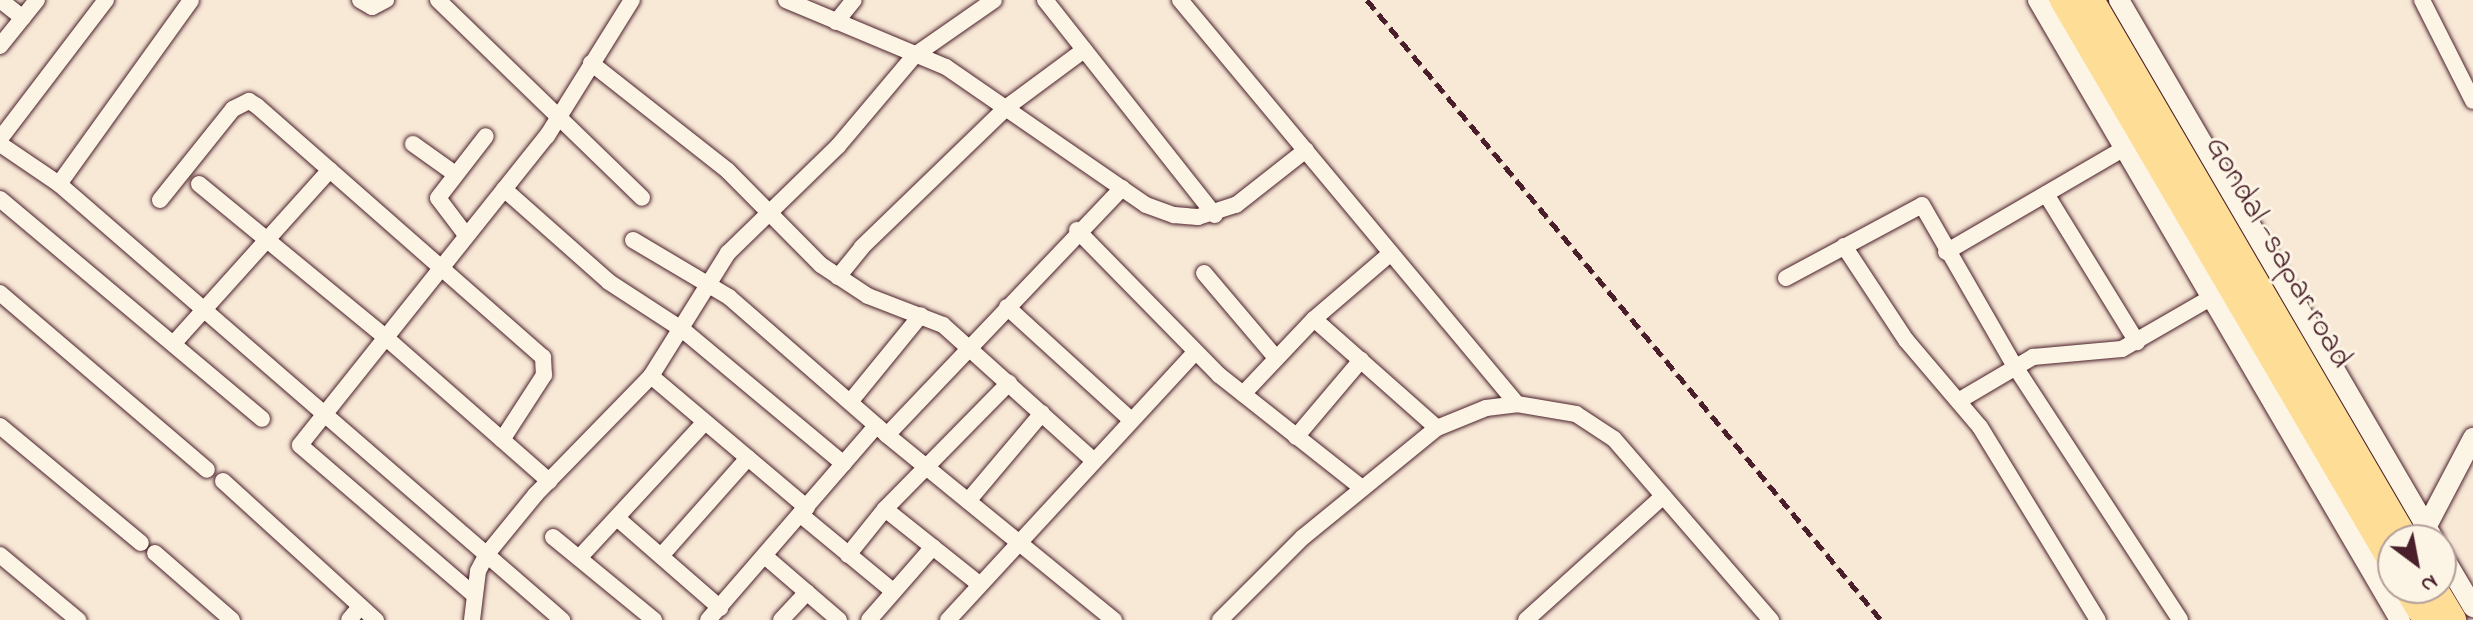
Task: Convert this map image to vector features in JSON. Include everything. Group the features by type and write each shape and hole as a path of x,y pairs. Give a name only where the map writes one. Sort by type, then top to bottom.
{"highway":[{"path":"2064,0 2377,552"},
{"name":"Gondal -sapar road","path":"2090,0 2413,524"}],"street":[{"path":"0,0 23,18"},
{"path":"0,46 37,0"},
{"path":"106,0 2,148 59,184 562,620"},
{"path":"59,184 191,0"},
{"path":"360,0 372,7 386,0"},
{"path":"438,0 642,198"},
{"path":"473,594 302,451 304,436 325,414 559,117 632,0"},
{"path":"836,22 854,0"},
{"path":"472,620 473,594 487,554 549,481 651,376 683,330 728,253 838,146 915,55 994,0"},
{"path":"1045,0 1215,215"},
{"path":"1180,0 1517,404"},
{"path":"2038,0 2212,297 2377,554"},
{"path":"2119,0 2414,524"},
{"path":"2422,0 2473,101"},
{"path":"791,1 946,67 1122,188 1174,215 1215,215 1306,150"},
{"path":"838,277 862,247 1007,107 1084,50"},
{"path":"591,63 728,171 838,277 868,296 921,315 970,347 1093,460"},
{"path":"160,200 240,102 257,106 543,357 544,375 502,440"},
{"path":"466,235 438,198 486,136"},
{"path":"413,144 455,174"},
{"path":"1946,252 2125,148"},
{"path":"174,343 330,170"},
{"path":"199,184 384,336 549,481"},
{"path":"617,518 661,556 714,614 767,558 844,464 970,347 1077,230 1122,188"},
{"path":"504,189 609,282 683,330 844,464"},
{"path":"2046,194 2137,342"},
{"path":"0,199 262,419"},
{"path":"1786,278 1922,205 1946,252 2014,365 2180,620"},
{"path":"1077,230 1195,352 1361,487"},
{"path":"633,240 708,284 1114,620"},
{"path":"1844,246 1906,340 1960,400 2098,620"},
{"path":"1243,394 1314,319 1391,253"},
{"path":"1204,273 1276,358"},
{"path":"0,293 207,470"},
{"path":"1960,400 2014,365 2045,354 2122,349 2212,297"},
{"path":"1007,307 1131,420"},
{"path":"850,402 921,315"},
{"path":"1314,319 1437,428"},
{"path":"948,620 1016,541 1195,352"},
{"path":"1296,437 1361,360"},
{"path":"651,376 748,458 848,555 893,591"},
{"path":"848,555 885,509 1009,383"},
{"path":"1220,620 1361,487 1437,428 1486,408 1517,404 1549,406 1596,425 1663,496 1767,619"},
{"path":"968,501 1042,413"},
{"path":"579,558 705,422"},
{"path":"0,426 232,620"},
{"path":"2428,524 2473,438"},
{"path":"661,556 748,458"},
{"path":"223,481 354,613 376,620"},
{"path":"1526,620 1663,496"},
{"path":"885,509 979,584"},
{"path":"553,537 654,620"},
{"path":"869,620 933,547"},
{"path":"0,555 78,620"},
{"path":"767,558 839,620"},
{"path":"2457,580 2473,607"},
{"path":"781,620 807,592"}],"railway":[{"path":"1367,0 1881,620"}]}
